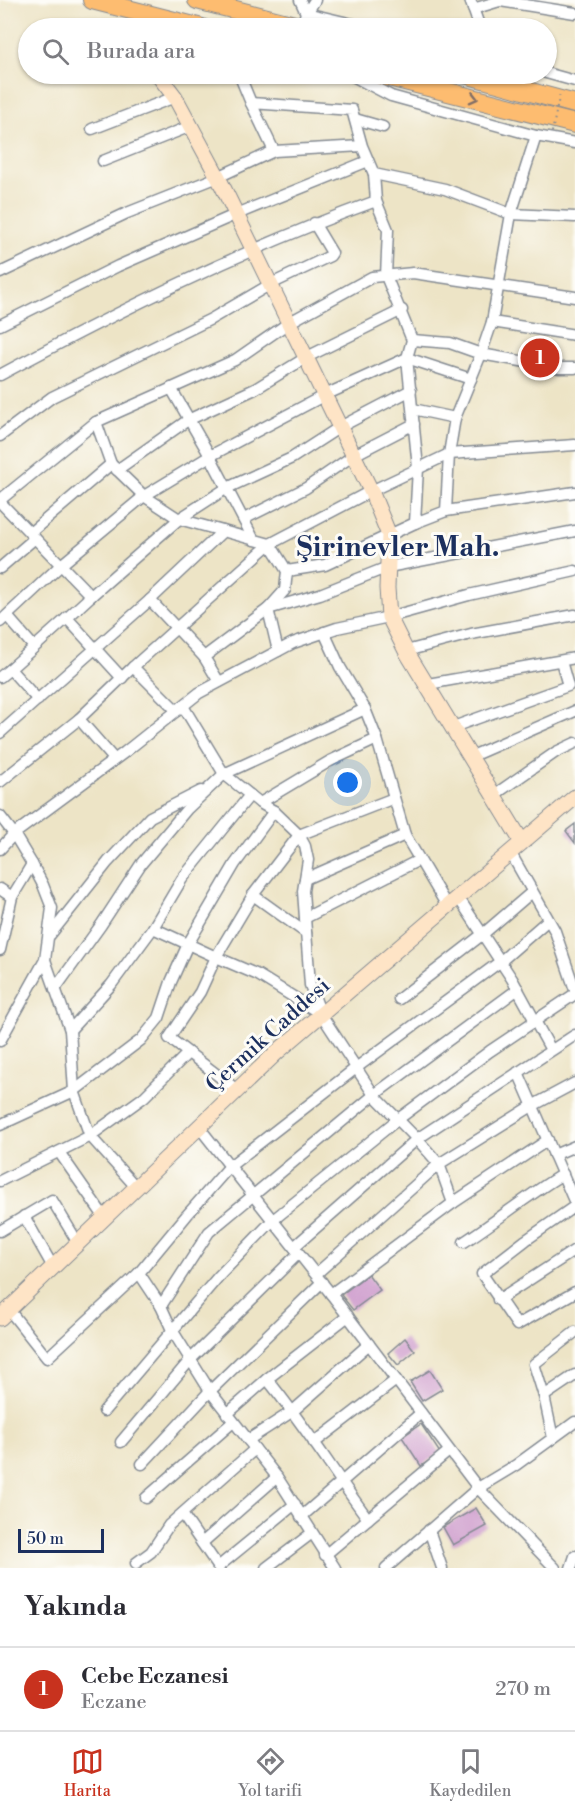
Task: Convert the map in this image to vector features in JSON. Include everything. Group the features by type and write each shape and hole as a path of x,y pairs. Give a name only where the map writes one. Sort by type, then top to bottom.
{"highway":[{"path":"92,0 163,18"},
{"path":"197,0 280,18"},
{"path":"416,84 575,124"},
{"path":"502,84 575,104"}],"street":[{"path":"300,0 302,18"},
{"path":"306,18 315,0"},
{"path":"472,4 501,0 575,13"},
{"path":"557,77 575,81"},
{"path":"165,84 176,97 254,248 354,455 389,535 388,617 406,651 472,756 522,842"},
{"path":"243,84 274,151"},
{"path":"368,84 391,96 536,136 575,143"},
{"path":"92,129 176,97"},
{"path":"251,102 352,110 362,146 374,174 376,201 388,230 386,276 402,310 412,340 407,358 418,468 415,523"},
{"path":"355,119 383,127"},
{"path":"104,161 191,126"},
{"path":"446,511 449,454 455,418 492,322 511,214 536,136"},
{"path":"0,273 127,213 218,177 274,151 362,146"},
{"path":"0,325 118,266 237,214 368,161"},
{"path":"374,174 445,189 511,214 575,217"},
{"path":"0,375 133,306 254,248 376,201"},
{"path":"0,436 52,397 211,319 271,284 330,256 332,252 314,223"},
{"path":"91,596 1,504 96,422 235,360 290,322 372,278 413,273 500,284 575,297"},
{"path":"0,568 33,536 114,467 188,420 255,388 307,357 402,310"},
{"path":"492,322 575,335"},
{"path":"412,340 450,344 481,354 560,368 575,368"},
{"path":"34,647 4,619 61,565 144,496 210,456 325,395 407,358 471,379"},
{"path":"171,388 254,540"},
{"path":"0,677 179,519 227,488 292,458 340,427 411,390"},
{"path":"413,409 455,418"},
{"path":"96,422 114,467 144,496 179,519 270,544 287,571 285,590 268,609 204,657"},
{"path":"244,519 306,488 354,455 414,424"},
{"path":"0,782 78,719 270,544 370,491 449,454 575,445"},
{"path":"287,571 325,565 446,511 575,492"},
{"path":"0,733 95,650 223,531"},
{"path":"268,609 320,594 388,567 575,531"},
{"path":"0,849 14,834 199,693 293,642 469,595 575,571"},
{"path":"150,600 204,657 219,682"},
{"path":"268,609 278,651"},
{"path":"406,651 471,634 575,615"},
{"path":"67,618 122,678"},
{"path":"324,632 340,668 365,710 377,739 405,835 419,860 452,901 483,934 518,989 551,1050"},
{"path":"428,684 575,658"},
{"path":"453,727 522,700 568,686 561,661"},
{"path":"133,667 180,708 224,774 260,803 274,811 298,835 305,846 308,860 303,891 310,985 321,1014 374,1095 439,1164 453,1203"},
{"path":"10,669 38,700"},
{"path":"55,989 141,864 187,809 224,774 365,710"},
{"path":"472,756 575,711"},
{"path":"78,719 114,759"},
{"path":"260,803 330,761 377,739"},
{"path":"494,795 556,752 575,743"},
{"path":"49,936 108,862 150,817 212,785"},
{"path":"70,1030 111,985 153,928 182,879 250,795"},
{"name":"Çermik Caddesi","path":"4,1314 276,1053 575,797"},
{"path":"237,1090 168,1038 200,992 216,957 253,895 298,835 394,798"},
{"path":"0,1125 74,1091 141,1040 159,1018 171,982 188,944 235,864 274,811"},
{"path":"0,816 32,864 52,908 45,960 0,1041"},
{"path":"304,879 405,835"},
{"path":"510,852 555,931 575,990"},
{"path":"305,918 419,860"},
{"path":"0,950 12,897 32,864"},
{"path":"0,889 12,897"},
{"path":"399,999 483,934 532,892"},
{"path":"253,895 306,933"},
{"path":"4,1314 47,1358 140,1273 230,1166 356,1068 501,961 548,920"},
{"path":"153,928 258,975 321,1014"},
{"path":"45,960 70,1030 74,1091 90,1136 136,1188"},
{"path":"161,1306 209,1232 374,1095 518,989"},
{"path":"104,1411 218,1277 273,1220 397,1120 490,1051 575,994"},
{"path":"121,1442 191,1359 296,1250 417,1139 575,1035"},
{"path":"0,1181 90,1136 144,1097 188,1053"},
{"path":"518,1072 575,1204 482,1274 517,1325 575,1292"},
{"path":"142,1464 319,1278 439,1164 532,1106 575,1083"},
{"path":"199,1127 319,1278 477,1488 555,1568"},
{"path":"331,1294 453,1203 548,1140"},
{"path":"554,1155 575,1146"},
{"path":"59,1152 105,1218"},
{"path":"464,1242 497,1221 532,1192 563,1174"},
{"path":"0,1231 52,1200 78,1244"},
{"path":"24,1216 53,1267"},
{"path":"498,1300 575,1250"},
{"path":"140,1273 210,1391 277,1477 328,1563 368,1519 449,1451"},
{"path":"146,1498 230,1418 267,1379 348,1316"},
{"path":"553,1438 534,1364 575,1332"},
{"path":"136,1563 151,1552 170,1525 251,1444 293,1411 369,1344"},
{"path":"544,1396 575,1375"},
{"path":"267,1379 293,1411 368,1519"},
{"path":"314,1443 396,1380"},
{"path":"302,1517 421,1413"},
{"path":"386,1568 477,1488 516,1465 575,1422"},
{"path":"202,1543 277,1477"},
{"path":"182,1514 219,1567 294,1504"},
{"path":"429,1530 442,1568"},
{"path":"266,1568 312,1533"},
{"path":"571,1568 575,1556"}],"path":[{"path":"552,132 560,93"}],"building":[{"path":"575,824 575,843 566,831"},
{"path":"368,1274 380,1290 353,1310 341,1295"},
{"path":"405,1338 415,1351 398,1365 388,1353"},
{"path":"430,1370 442,1389 422,1401 410,1382"},
{"path":"421,1424 440,1453 421,1466 402,1437"},
{"path":"476,1508 487,1526 453,1545 443,1527"}],"place":[{"name":"Cebe Eczanesi","path":"540,358"}],"district":[{"name":"Şirinevler Mah.","path":"398,546"}]}
